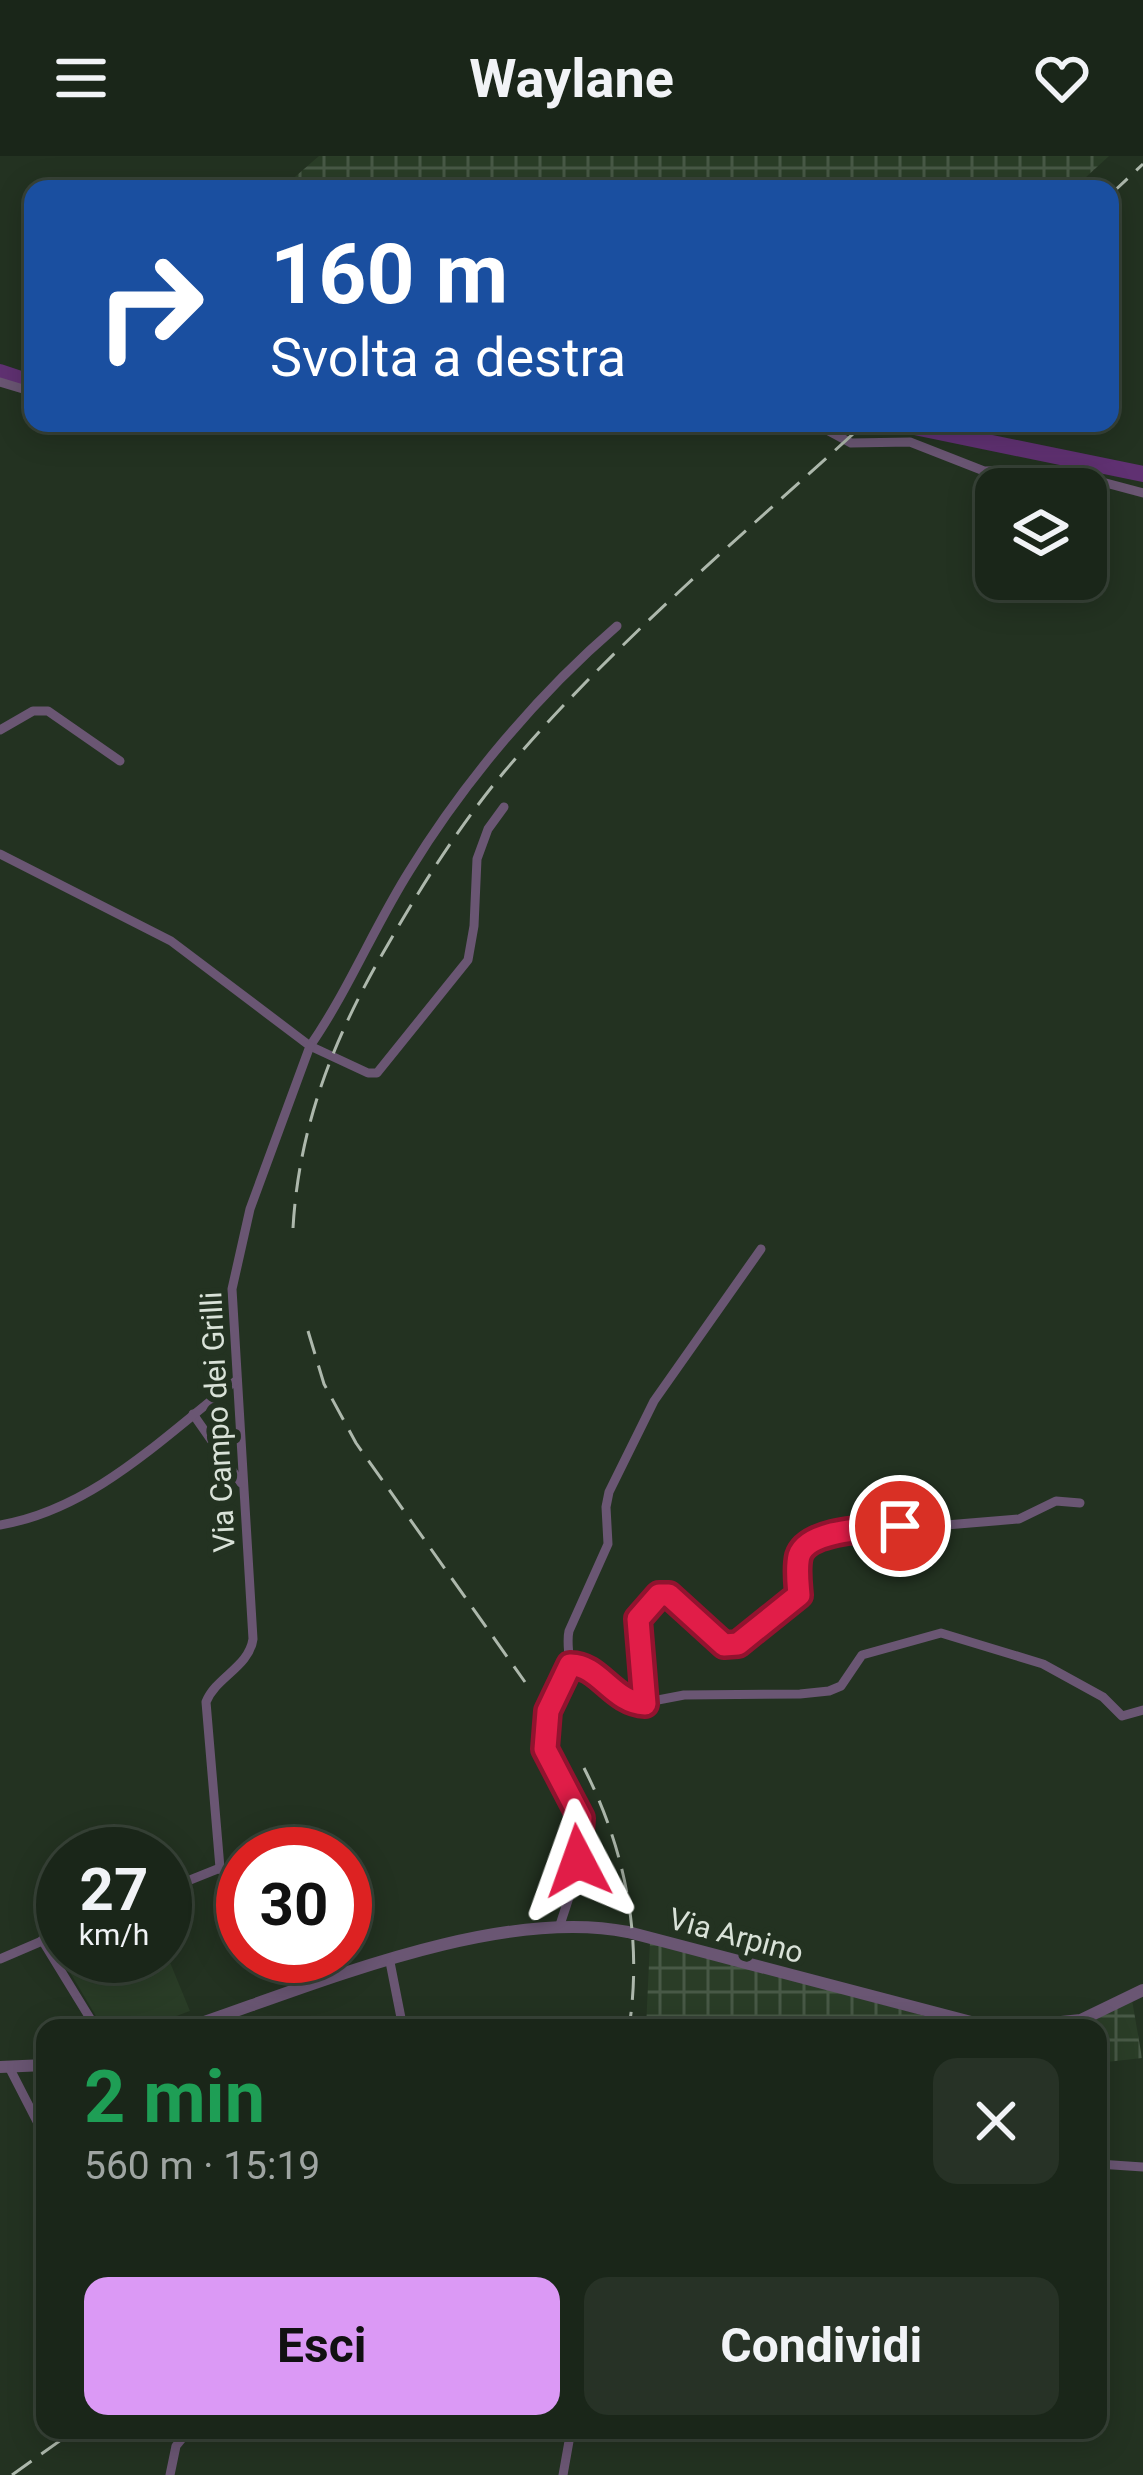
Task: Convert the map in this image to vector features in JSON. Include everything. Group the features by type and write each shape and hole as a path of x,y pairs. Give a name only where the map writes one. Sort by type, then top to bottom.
{"street":[{"path":"831,432 851,443 910,442 978,470 1049,469 1143,493"},
{"name":"Via Campo dei Grilli","path":"216,1827 206,1706 211,1691 253,1646 232,1289 252,1201 310,1046 427,844 524,722 616,626"},
{"path":"0,730 33,711 44,710 120,761"},
{"path":"0,854 171,940 310,1046 375,1073 465,966 472,945 478,856 489,827 504,807"},
{"path":"560,1925 583,1828 548,1760 545,1730 550,1704 570,1665 568,1635 608,1544 605,1507 664,1382 761,1249"},
{"path":"0,1525 85,1497 237,1380"},
{"path":"193,1414 244,1487"},
{"path":"645,1704 638,1619 659,1595 669,1595 728,1646 738,1644 799,1595 803,1548 825,1534 1019,1519 1056,1502 1080,1503"},
{"path":"570,1665 585,1666 624,1700 645,1704 679,1696 829,1691 841,1685 862,1655 941,1633 1042,1664 1093,1690 1122,1716 1143,1710"},
{"name":"Via Arpino","path":"213,2019 390,1962 498,1934 560,1925 628,1932 962,2019"},
{"path":"0,1959 36,1943"},
{"path":"390,1962 401,2019"},
{"path":"68,1983 90,2019"},
{"name":"Via Arpino","path":"1083,2019 1143,1990"},
{"path":"36,2065 4,2067 36,2122"},
{"path":"1107,2165 1143,2167"},
{"path":"170,2475 181,2439"},
{"path":"562,2475 570,2439"}],"shaded area":[{"path":"319,156 1109,156 1083,180 291,180"},
{"path":"650,1942 937,2019 646,2019"},
{"path":"76,1983 179,1983 190,2011 168,2019 98,2019"},
{"path":"1132,2000 1142,2058 1107,2062 1107,2019 1094,2019"}],"waterway":[{"path":"0,372 24,380"},
{"path":"939,432 1143,474"}],"railway":[{"path":"1119,187 1143,164"},
{"path":"293,1228 303,1153 336,1047 387,946 456,835 504,772 588,680 855,432"},
{"path":"308,1331 324,1384 356,1443 525,1682"},
{"path":"584,1768 610,1830 627,1894 634,1960 630,2019"},
{"path":"12,2475 62,2439"}],"route":[{"path":"578,1861 581,1818 545,1749 548,1711 570,1665 585,1666 624,1700 645,1704 637,1626 659,1595 669,1595 724,1645 738,1644 799,1595 800,1556 812,1540 825,1534 900,1526"}]}
